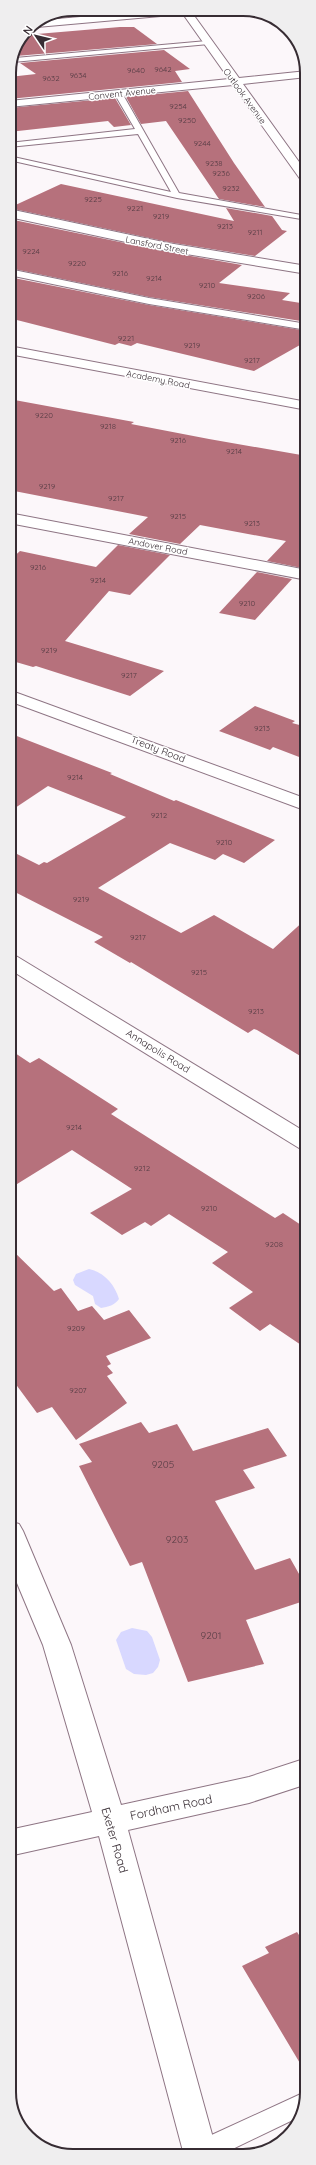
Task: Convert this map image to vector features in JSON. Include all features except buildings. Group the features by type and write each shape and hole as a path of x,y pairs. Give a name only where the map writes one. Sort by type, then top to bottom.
{"street":[{"path":"46,23 122,16"},
{"name":"Outlook Avenue","path":"189,16 300,171"},
{"name":"Convent Avenue","path":"16,103 300,75"},
{"name":"Lansford Street","path":"16,214 168,247 300,269"},
{"name":"Academy Road","path":"16,351 156,379 300,405"},
{"name":"Academy Road","path":"135,389 300,417"},
{"name":"Andover Road","path":"16,519 300,574"},
{"name":"Treaty Road","path":"16,697 300,802"},
{"name":"Annapolis Road","path":"16,964 300,1139"},
{"name":"Exeter Road","path":"16,1547 57,1644 110,1820 200,2149"},
{"name":"Fordham Road","path":"16,1841 249,1790 300,1773"}],"lane":[{"path":"18,60 207,43"},
{"path":"118,93 177,196"},
{"path":"16,144 141,131"},
{"path":"16,160 177,196 300,217"},
{"path":"16,273 149,301 300,326"},
{"path":"211,2149 298,2106"}],"water":[{"path":"89,1269 104,1276 112,1284 119,1299 115,1303 101,1308 95,1304 93,1296 75,1285 73,1280 76,1274"},
{"path":"132,1628 147,1631 152,1637 160,1660 158,1667 153,1673 146,1675 134,1674 126,1669 116,1640 121,1632"}]}
